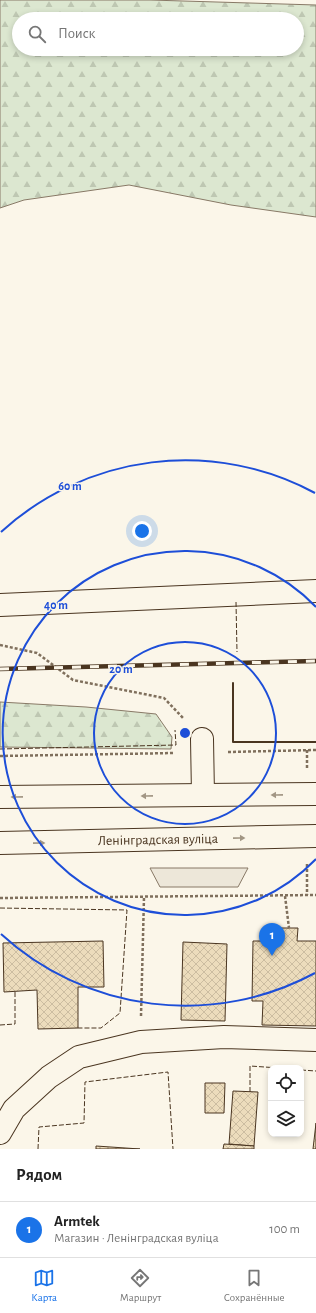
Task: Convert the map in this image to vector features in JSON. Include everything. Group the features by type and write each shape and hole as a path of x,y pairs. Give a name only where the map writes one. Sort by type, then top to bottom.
{"main road":[{"path":"0,605 316,591"},
{"path":"202,746 203,795"},
{"path":"0,797 316,794"},
{"name":"Ленінградская вуліца","path":"0,844 316,836"},
{"path":"0,1133 14,1109 49,1077 79,1057 141,1042 224,1037 316,1040"}],"path":[{"path":"0,645 37,653 73,680 164,698 202,746"},
{"path":"0,756 202,746 316,750"},
{"path":"306,750 307,770"},
{"path":"307,863 308,895"},
{"path":"0,898 316,895"},
{"path":"285,896 289,928"},
{"path":"141,1042 144,897"}],"green space":[{"path":"0,0 150,0 316,5 316,217 231,205 129,185 24,200 0,208"},
{"path":"0,702 86,707 156,714 172,737 171,749 0,747"}],"shaded area":[{"path":"150,868 248,868 238,887 160,887"}],"building":[{"path":"280,928 298,928 297,941 316,941 316,1026 262,1025 263,1001 252,1001 253,941 280,941"},
{"path":"103,941 104,987 78,987 78,1028 38,1029 37,990 4,992 3,943"},
{"path":"183,942 227,944 225,1021 181,1020"},
{"path":"205,1083 225,1083 224,1113 205,1113"},
{"path":"233,1091 258,1092 254,1146 229,1144"},
{"path":"316,1123 316,1149 313,1149"},
{"path":"224,1144 254,1146 254,1149 223,1149"},
{"path":"96,1146 140,1149 96,1149"}],"railway":[{"path":"0,669 316,661"}],"fence":[{"path":"236,602 237,652"},
{"path":"0,749 176,745 175,730"},
{"path":"0,908 127,910 120,1013 101,1028 78,1028"},
{"path":"0,1025 15,1024 15,991"},
{"path":"250,1092 250,1066 268,1067"},
{"path":"304,1070 316,1071"},
{"path":"38,1149 39,1127 84,1123 85,1082 168,1072 173,1149"}],"wall":[{"path":"233,683 233,742 316,742"}],"place":[{"name":"Armtek","path":"272,956"}]}
